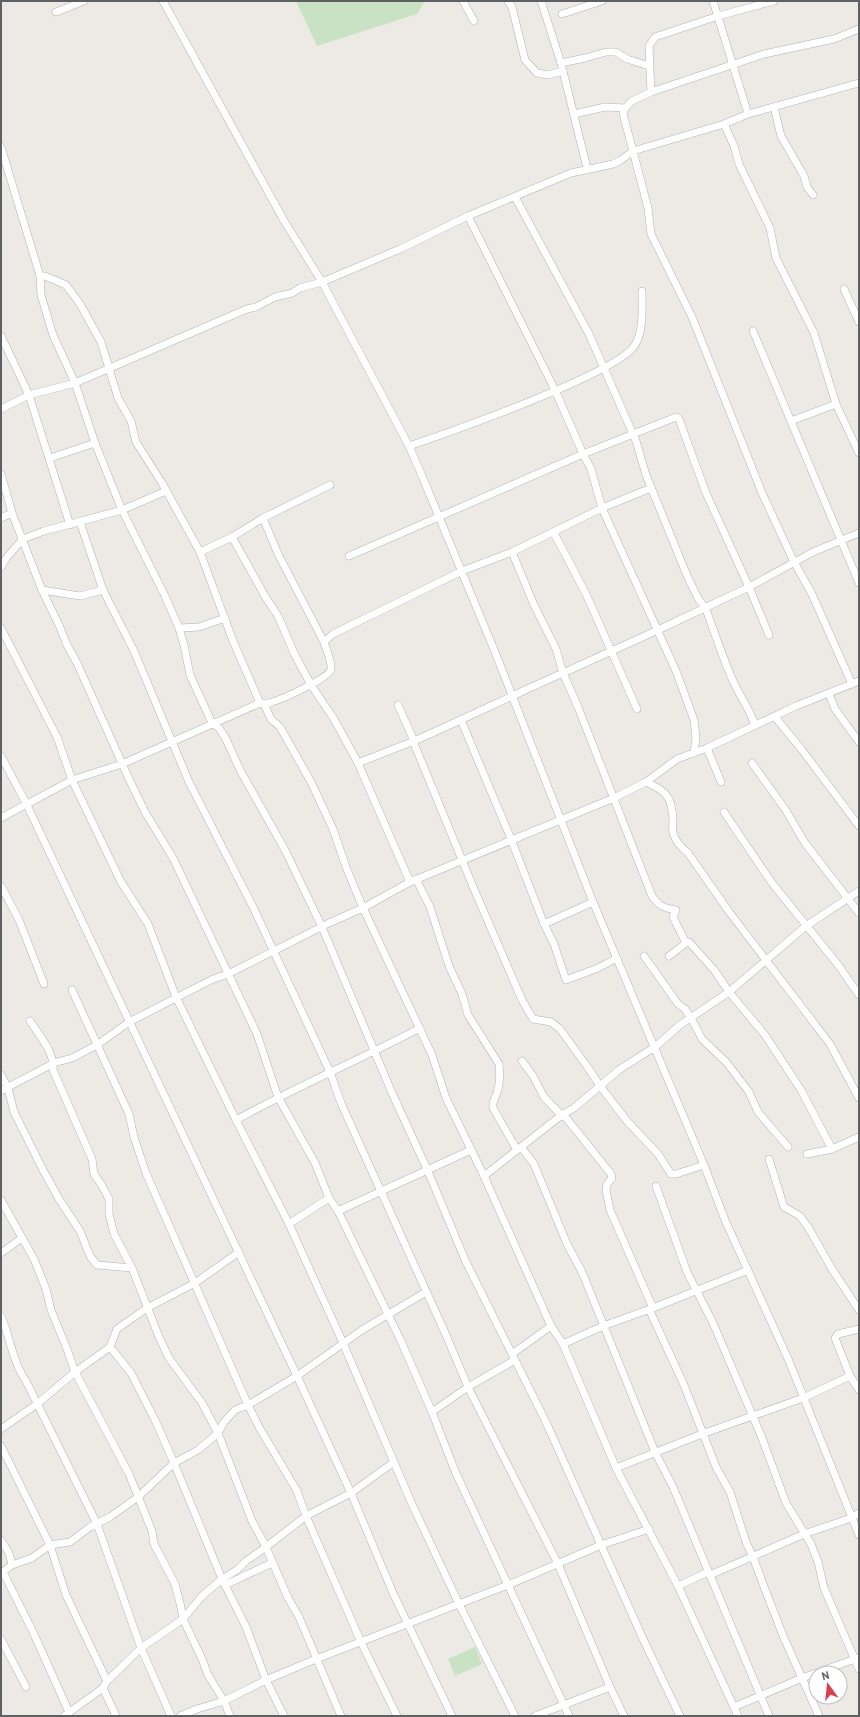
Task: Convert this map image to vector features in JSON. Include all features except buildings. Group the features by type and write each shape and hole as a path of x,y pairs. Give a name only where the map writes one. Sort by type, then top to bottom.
{"street":[{"path":"56,12 84,1"},
{"path":"164,1 283,219 322,282 409,446 462,572 593,902 704,1165 725,1220 789,1361 859,1535"},
{"path":"463,1 474,21"},
{"path":"508,1 512,7 525,60 537,73 548,75 563,71"},
{"path":"541,1 561,63 588,168"},
{"path":"562,14 602,1"},
{"path":"713,1 748,114"},
{"path":"651,92 649,46 655,37 718,16 774,1"},
{"path":"852,684 811,592 794,562 762,493 692,317 652,234 648,208 623,114 625,108 632,101 651,92 764,54 834,39 859,29"},
{"path":"561,63 606,52 616,52 627,58 649,66"},
{"path":"1,409 30,395 75,383 188,333 246,309 256,307 275,297 292,293 300,288 322,282 400,249 468,216 571,173 588,168 613,164 633,151 724,124 748,114 859,83"},
{"path":"574,114 606,107 625,108"},
{"path":"774,107 781,136 804,176 807,187 813,195"},
{"path":"724,124 730,134 739,164 770,228 776,258 814,333 836,404 859,453"},
{"path":"1,147 40,276 41,295 54,335 75,383 95,443 122,510 165,596 179,628 190,675 212,724 218,728 226,739 240,770 285,850 322,927 466,1262 546,1422 644,1641 680,1716"},
{"path":"515,197 589,334 605,369 688,578 699,600 705,608 733,681 755,725"},
{"path":"468,216 555,390 591,469 602,508 676,671 694,720 696,737 694,753"},
{"path":"40,276 45,276 66,285 80,304 101,342 118,398 131,421 136,442 166,491 200,552 233,642 262,704 271,719 280,727 311,782 333,829 346,867 363,908 432,1054 446,1098 484,1176 551,1326 563,1344 616,1468 678,1586 738,1716"},
{"path":"844,289 859,322"},
{"path":"409,446 451,432 555,390 605,369 625,356 635,345 641,326 642,291"},
{"path":"753,331 859,583"},
{"path":"1,336 30,395 70,525"},
{"path":"791,421 836,404"},
{"path":"349,556 583,454 670,418 676,417 679,419 706,493 769,635"},
{"path":"50,458 95,443"},
{"path":"1,474 12,514 42,590 145,812 173,858 257,1034 278,1097 315,1164 329,1198 338,1211 401,1341 432,1412 455,1471 569,1716"},
{"path":"200,552 232,537 263,518 330,485"},
{"path":"324,642 333,634 345,627 462,572 554,533 602,508 651,488"},
{"path":"1,566 22,539 44,531 122,510 166,491"},
{"path":"1,518 12,514"},
{"path":"1,818 72,780 122,764 212,724 262,704 272,702 311,685 329,673 331,668 324,642 278,554 263,518"},
{"path":"80,522 103,590 134,651 172,743 274,951 330,1072 341,1103 468,1387 558,1564 610,1687 624,1716"},
{"path":"554,533 586,594 637,709"},
{"path":"358,763 486,710 511,696 658,630 749,587 813,552 859,533"},
{"path":"232,537 266,598 278,616 294,653 311,685 334,719 358,763 413,881 430,908 449,966 462,994 468,1015 499,1064 499,1085 496,1095 492,1101 492,1108 519,1149 534,1164 568,1244 582,1272 655,1452 673,1487 725,1615 769,1716"},
{"path":"512,552 534,605 556,649 563,673 652,896 658,904 664,908 676,910 673,917 686,943 688,942 715,971 729,992 765,1035 801,1090 832,1149"},
{"path":"42,590 80,596 103,590"},
{"path":"179,628 199,627 225,618"},
{"path":"1,628 57,737 72,780 121,882 148,924 176,997 289,1224 343,1343 411,1502 459,1604 515,1716"},
{"path":"4,1089 54,1064 72,1058 97,1045 129,1022 176,997 213,979 228,974 363,908 413,881 511,839 614,798 646,782 678,759 707,748 796,706 859,681"},
{"path":"829,694 835,709 859,742"},
{"path":"398,705 462,860 527,1010 533,1019 551,1022 560,1029 600,1086 627,1121 658,1154 671,1174 676,1174 704,1165"},
{"path":"775,717 806,755 859,826"},
{"path":"461,720 511,839 544,924 554,944 566,980 598,968 617,958"},
{"path":"707,748 721,782"},
{"path":"1,756 27,805 297,1376 351,1493 365,1529 408,1624 452,1716"},
{"path":"752,763 785,809 805,843 859,913"},
{"path":"646,782 667,794 671,802 673,822 672,833 681,847 688,853 730,913 830,1044 859,1098"},
{"path":"724,812 768,878 839,966 859,995"},
{"path":"1,886 19,920 44,984"},
{"path":"484,1176 574,1108 620,1069 655,1048 680,1025 729,992 806,926 859,891"},
{"path":"544,924 593,902"},
{"path":"670,956 686,943"},
{"path":"644,956 678,1004 685,1009 702,1039 727,1063 749,1092 758,1112 788,1147"},
{"path":"72,990 129,1114 134,1137 146,1173 196,1283 248,1405 259,1427 297,1491 306,1516 360,1642 397,1716"},
{"path":"30,1021 48,1050 54,1064 53,1070 92,1159 94,1174 109,1199 109,1214 114,1234 132,1268 147,1308 169,1358 202,1403 218,1434 252,1521 298,1617 341,1716"},
{"path":"236,1120 278,1097 420,1028"},
{"path":"522,1062 533,1076 544,1097 563,1115 611,1174 612,1178 607,1184 606,1190 610,1210 684,1385 702,1434 722,1480 730,1492 746,1542 768,1599 819,1716"},
{"path":"1,1075 4,1089 14,1112 46,1176 80,1231 90,1256 97,1265 132,1268"},
{"path":"807,1154 832,1149 859,1136"},
{"path":"338,1211 471,1150"},
{"path":"769,1159 784,1207 800,1216 808,1226 832,1269 859,1310"},
{"path":"656,1186 687,1272 713,1322 770,1457 786,1503 811,1544 818,1562 824,1588 857,1658 859,1669"},
{"path":"289,1224 329,1198"},
{"path":"1,1200 34,1259 46,1289 51,1310 75,1372 121,1457 152,1531 154,1544 174,1584 183,1619 208,1675 224,1702 230,1716"},
{"path":"1,1253 22,1238"},
{"path":"1,1429 37,1404 75,1372 110,1347 117,1329 147,1308 196,1283 238,1252"},
{"path":"563,1344 603,1326 651,1309 748,1270"},
{"path":"394,1462 351,1493 306,1516 266,1548 246,1561 224,1582 202,1596 183,1619 141,1648 105,1685 66,1714 33,1632 2,1572 12,1565 32,1558 50,1545 70,1542 138,1497 174,1463 198,1450 218,1434 229,1415 241,1406 248,1405 297,1376 387,1314 426,1292"},
{"path":"1,1316 8,1332 21,1374 26,1381 97,1524 141,1648 171,1716"},
{"path":"432,1412 513,1357 551,1326"},
{"path":"859,1329 838,1334 835,1338 850,1376 859,1390"},
{"path":"110,1347 131,1373 155,1420 224,1582 246,1627 266,1680 284,1716"},
{"path":"616,1468 702,1434 803,1398 850,1376"},
{"path":"1,1446 50,1545 66,1595 105,1685 116,1716"},
{"path":"678,1586 753,1557 804,1534 859,1514"},
{"path":"180,1716 197,1709 224,1702 266,1680 316,1659 508,1585 601,1545 649,1529"},
{"path":"1,1540 9,1553 12,1565"},
{"path":"224,1582 272,1563"},
{"path":"1,1639 26,1687"},
{"path":"734,1707 802,1678 857,1658"},
{"path":"535,1716 610,1687"}],"green space":[{"path":"296,1 425,1 417,14 317,46"},
{"path":"475,1647 482,1664 455,1676 448,1659"}]}
